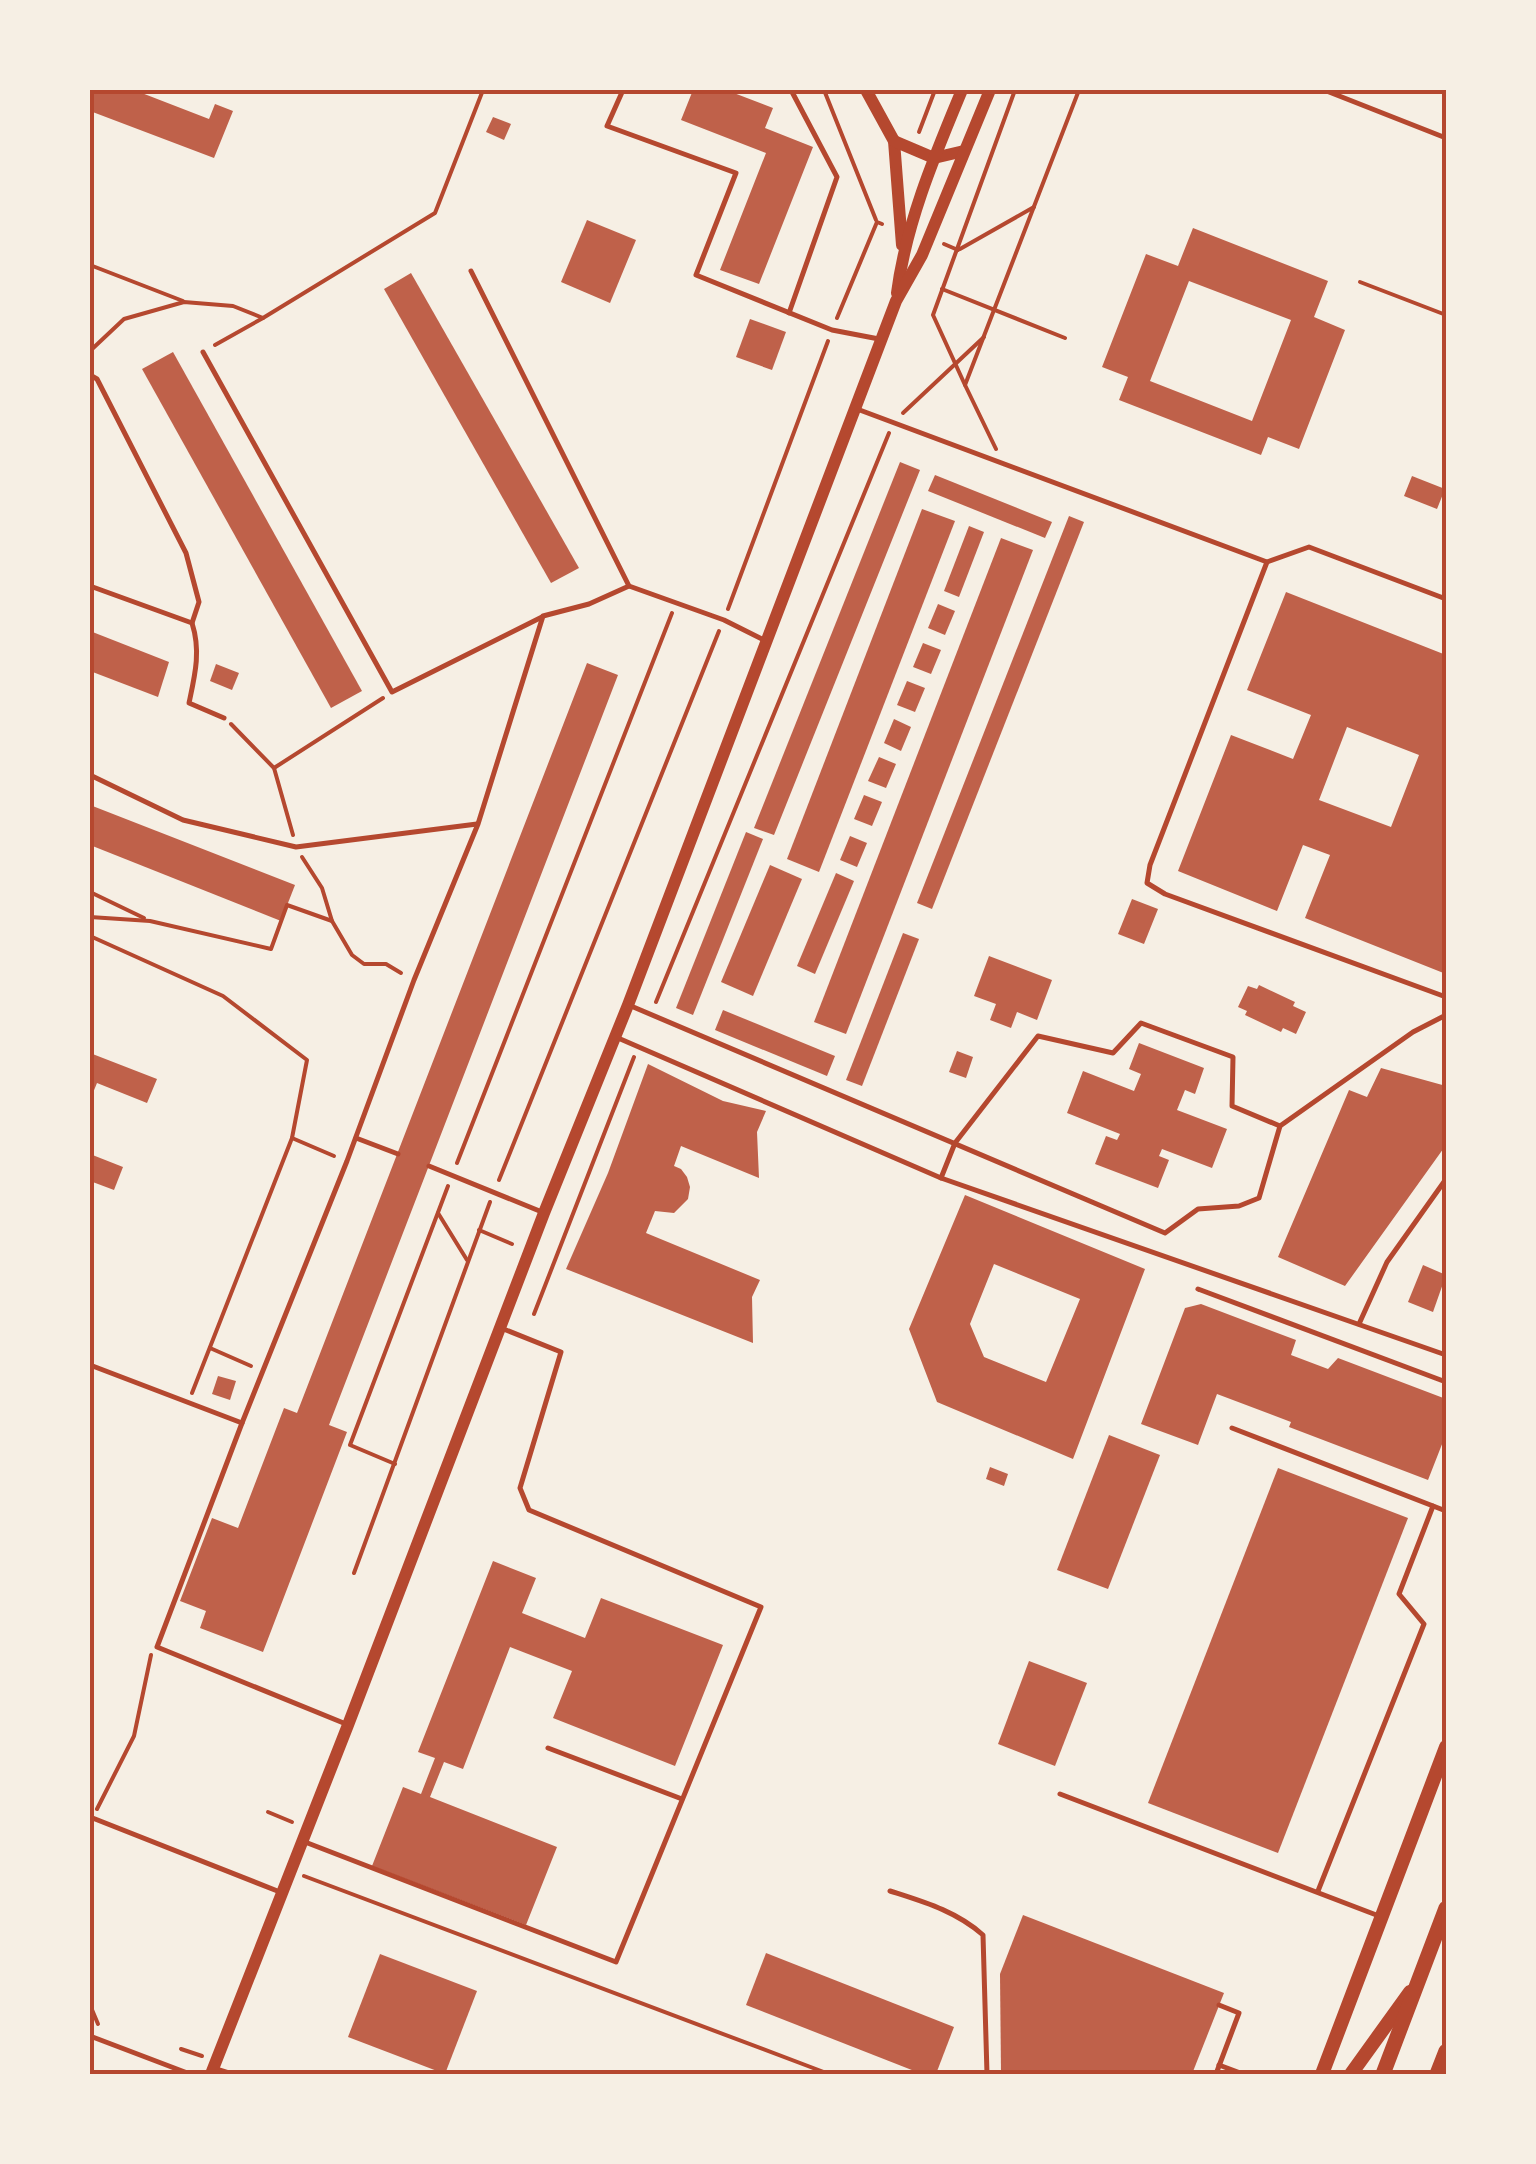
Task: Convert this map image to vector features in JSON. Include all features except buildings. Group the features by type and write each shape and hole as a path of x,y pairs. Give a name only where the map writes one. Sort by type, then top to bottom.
{"main road":[{"path":"1322,2074 1446,1747"},
{"path":"1383,2074 1446,1908"},
{"path":"1352,2074 1418,1978"},
{"path":"1437,2074 1446,2052"}],"street":[{"path":"866,90 894,141 903,231 896,300"},
{"path":"902,256 934,158 962,90"},
{"path":"212,2071 628,1005 896,300 929,239 990,90"},
{"path":"894,141 934,158 964,151"}],"lane":[{"path":"623,90 607,126 736,173 696,275 832,330 882,340"},
{"path":"789,313 837,177 791,90"},
{"path":"1324,90 1446,138"},
{"path":"471,271 629,586 724,620 767,641"},
{"path":"203,352 392,692 543,616 588,604 629,586"},
{"path":"90,375 97,379 186,553 199,602 192,623 198,664 188,703 224,718"},
{"path":"854,408 1267,562 1309,547 1446,599"},
{"path":"1267,562 1150,865 1147,883 1166,894 1446,997"},
{"path":"90,586 192,623"},
{"path":"348,1725 157,1647 478,824 543,616"},
{"path":"90,775 184,820 296,847 478,824"},
{"path":"628,1005 1165,1233 1198,1209 1240,1206 1259,1198 1280,1126 1413,1032 1446,1014"},
{"path":"940,1178 955,1143 1038,1036 1113,1053 1141,1023 1234,1057 1232,1106 1280,1126"},
{"path":"615,1036 940,1178 1446,1354"},
{"path":"356,1138 398,1154"},
{"path":"429,1166 544,1213"},
{"path":"1359,1324 1387,1262 1446,1179"},
{"path":"1198,1288 1446,1382"},
{"path":"303,1841 616,1962 760,1607 529,1510 520,1488 561,1352 501,1328"},
{"path":"90,1365 242,1423"},
{"path":"1232,1428 1446,1511"},
{"path":"1318,1891 1424,1624 1400,1594 1434,1506"},
{"path":"548,1748 682,1799"},
{"path":"1060,1794 1382,1917"},
{"path":"91,1818 282,1893"},
{"path":"890,1891 944,1909 969,1922 983,1935 987,2074"},
{"path":"1216,2074 1239,2013 1219,2005"},
{"path":"90,2036 190,2074"},
{"path":"1219,2065 1243,2074"},
{"path":"212,2071 232,2074"}],"path":[{"path":"203,352 434,214 483,90"},
{"path":"354,1573 467,1260 724,620 832,330 877,222 824,90"},
{"path":"918,134 935,90"},
{"path":"1003,462 934,315 1016,90"},
{"path":"966,385 1079,90"},
{"path":"958,250 1034,207"},
{"path":"877,222 903,231"},
{"path":"929,239 958,250"},
{"path":"90,265 184,302 233,306 263,318"},
{"path":"1360,282 1446,315"},
{"path":"942,289 1066,338"},
{"path":"90,351 124,319 184,302"},
{"path":"650,1014 893,423 984,336"},
{"path":"395,1464 350,1444 676,603"},
{"path":"274,768 392,692"},
{"path":"90,892 150,920"},
{"path":"90,917 150,920 271,949 287,906 332,922"},
{"path":"90,936 223,996 307,1060 292,1138 188,1402"},
{"path":"534,1314 638,1046"},
{"path":"292,1138 347,1161"},
{"path":"438,1213 467,1260"},
{"path":"479,1230 512,1244"},
{"path":"210,1348 263,1372"},
{"path":"91,1818 134,1736 148,1657 157,1647"},
{"path":"304,1876 828,2074"}]}
